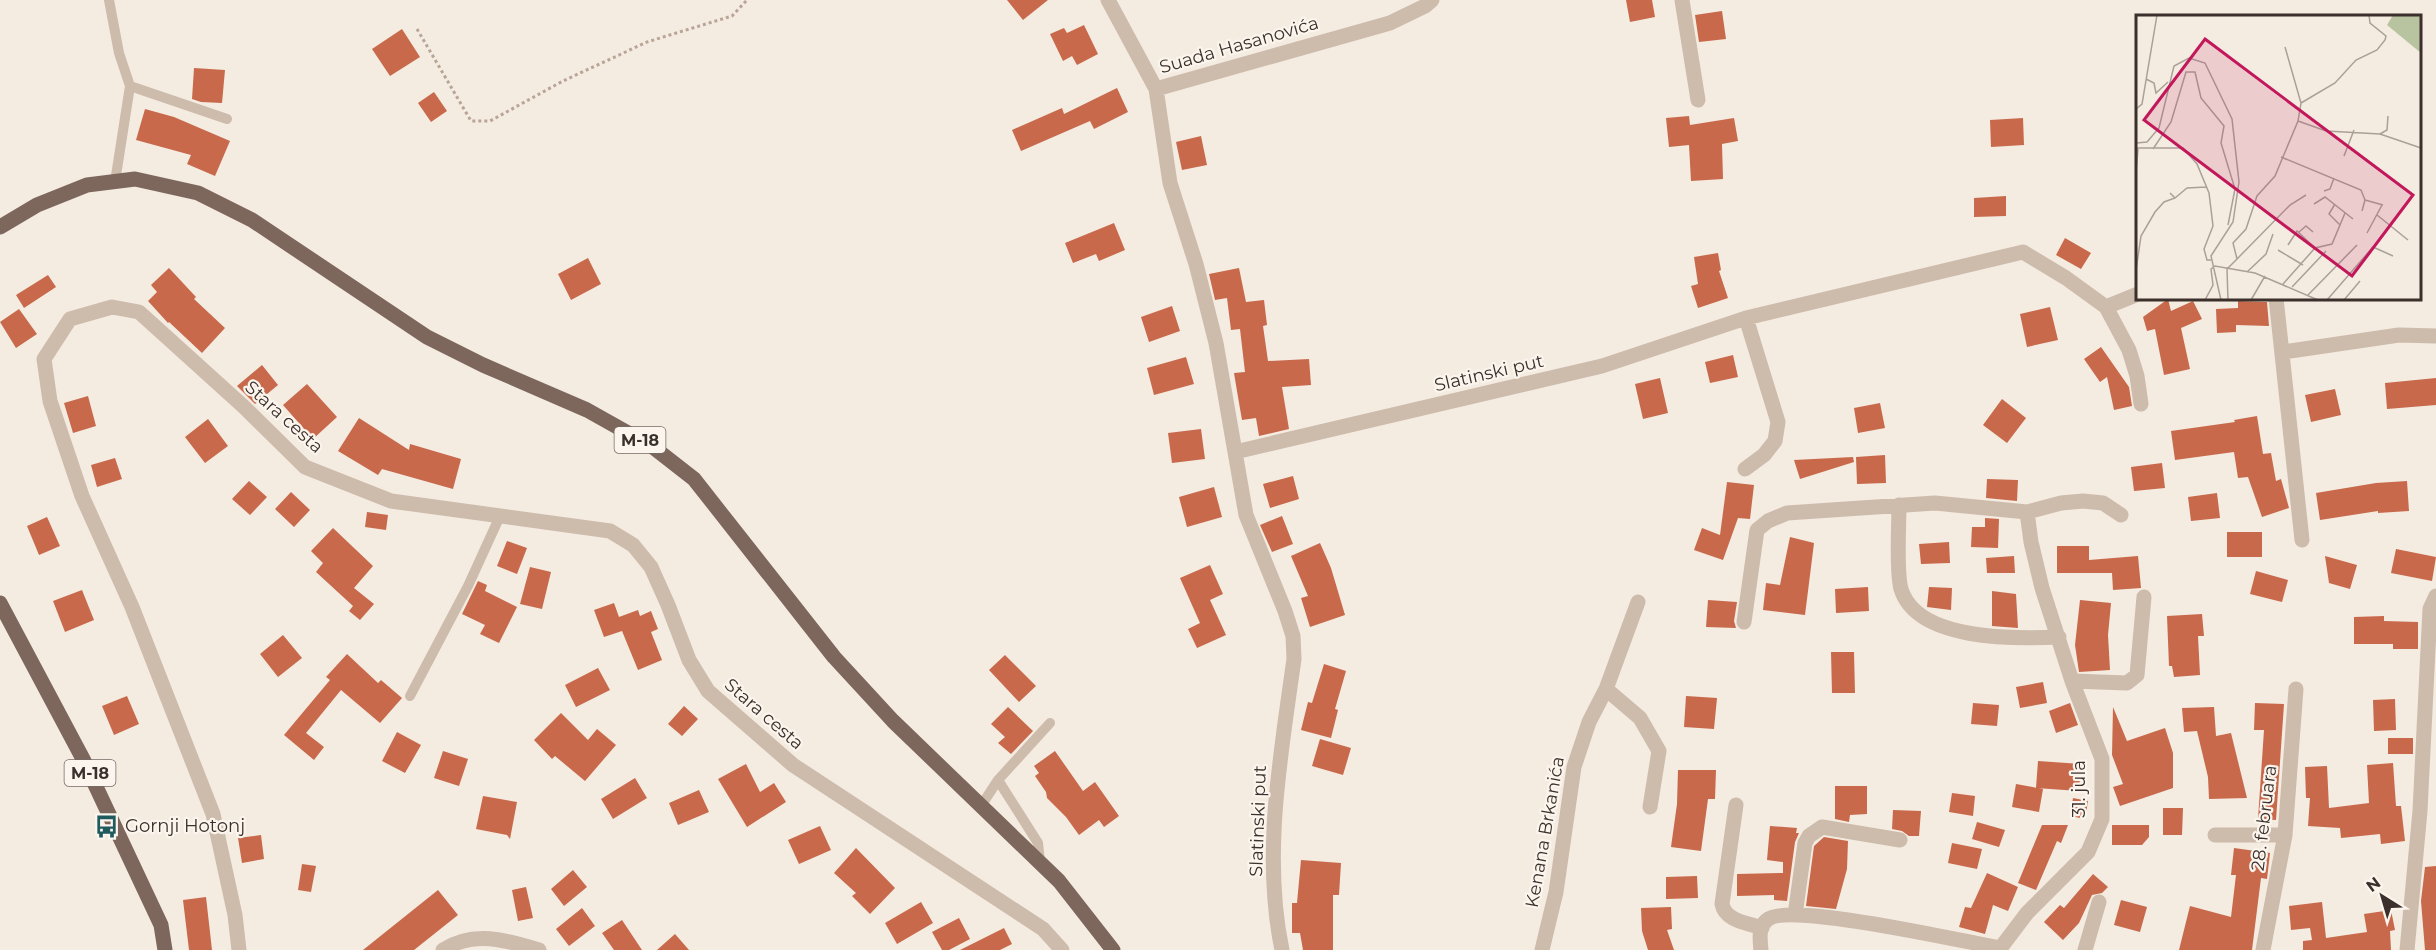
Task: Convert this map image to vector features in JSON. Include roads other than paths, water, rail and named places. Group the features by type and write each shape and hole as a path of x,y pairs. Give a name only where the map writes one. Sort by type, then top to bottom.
{"main road":[{"name":"M-18","path":"0,227 15,216 87,185 135,179 198,194 252,220 427,337 483,365 587,410 653,447 694,479 834,657 893,721 1059,880 1113,950"},
{"name":"M-18","path":"0,603 83,759 161,925 165,950"}],"street":[{"name":"Slatinski put","path":"1108,0 1156,89 1170,183 1196,264 1216,343 1246,515 1293,636 1294,659 1275,794 1274,882 1282,950"},
{"name":"Suada Hasanovića","path":"1156,89 1389,23 1425,6 1432,0"},
{"path":"1682,0 1698,100"},
{"name":"Slatinski put","path":"1235,452 1602,366 1746,318 2023,252 2066,278 2106,307 2129,350 2137,376 2140,404"},
{"path":"2106,307 2136,295"},
{"path":"2276,300 2302,540"},
{"name":"Stara cesta","path":"239,950 235,915 213,814 132,607 82,496 50,401 44,359 70,319 112,307 139,312 243,406 305,467 391,501 610,531 633,545 651,567 688,660 708,691 793,765 1043,929 1062,950"},
{"path":"1745,470 1775,441 1778,422 1746,318"},
{"path":"2283,352 2398,335 2436,336"},
{"path":"1744,622 1757,530 1768,520 1787,513 1935,503 2027,512 2061,503 2083,501 2103,503 2121,515"},
{"path":"1899,505 1900,586 1906,603 1917,615 1930,622 2011,639 2059,638"},
{"name":"31. jula","path":"1762,928 1767,920 1781,913 1890,927 2000,949 2027,913 2088,852 2102,819 2102,759 2072,681 2042,588 2031,542 2027,512"},
{"path":"2407,950 2420,811 2430,609 2436,596"},
{"path":"2072,681 2127,683 2133,680 2137,675 2144,597"},
{"name":"Kenana Brkanića","path":"1542,950 1556,892 1574,767 1638,602"},
{"path":"1606,689 1640,718 1659,752 1650,807"},
{"name":"28. februara","path":"2263,950 2285,835 2296,689"},
{"path":"1736,805 1723,910 1727,916 1762,928 1761,950"},
{"path":"1795,915 1805,843 1814,832 1822,827 1900,840"},
{"path":"2215,835 2285,835"},
{"path":"2085,950 2099,902"},
{"path":"443,950 456,942 499,938 538,950"}],"lane":[{"path":"109,0 119,53 130,86 115,182"},
{"path":"130,86 226,119"},
{"path":"410,696 468,586 500,516"},
{"path":"981,806 998,780 1050,723"},
{"path":"998,780 1038,843 1040,862"}],"place":[{"name":"Gornji Hotonj","path":"107,826"}]}
